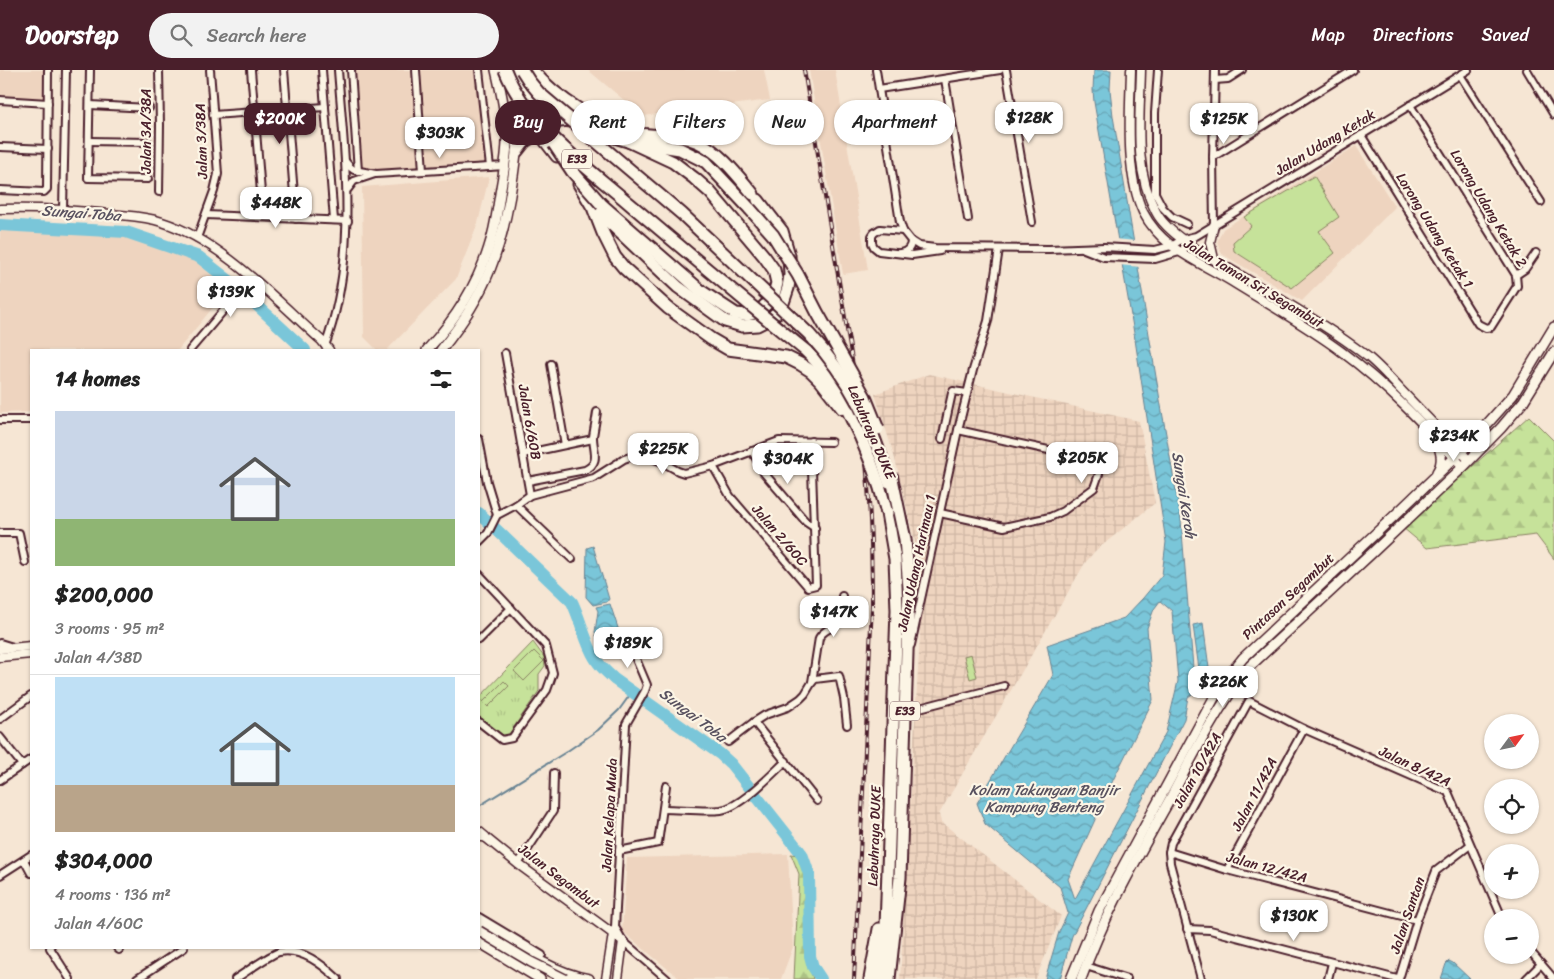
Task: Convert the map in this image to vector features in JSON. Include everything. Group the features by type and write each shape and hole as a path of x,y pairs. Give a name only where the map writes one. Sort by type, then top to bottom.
{"highway":[{"name":"Lebuhraya DUKE","path":"505,70 521,100"},
{"path":"515,70 533,97 543,105 571,119"},
{"name":"Lebuhraya DUKE","path":"522,70 539,93 682,214 823,349 845,379 862,409 884,463 902,526 906,547 909,588 900,878 888,979"},
{"path":"517,151 530,136 535,135 543,138 581,187 638,250 694,300 724,321 742,326 757,325 769,319 781,309 790,275 789,255 782,231 719,157 699,143 685,138 672,135 637,134 612,126 569,103 548,87 532,70"},
{"path":"550,146 546,136 550,126 563,120 571,122"},
{"path":"645,143 680,149 706,162 750,209 783,249 865,397 886,455 902,526"},
{"path":"554,145 597,205 701,291 736,314 747,315 758,312 773,298 777,283 774,270 764,256 715,198 694,178 673,162 638,145"},
{"name":"Lebuhraya DUKE","path":"561,145 806,351 839,389 874,466 892,538 898,610 886,927 879,979"},
{"path":"597,205 603,233 615,257 624,268 668,308 728,349 786,357 800,364 816,376 842,408 848,411"},
{"name":"E33","path":"870,979 882,913 887,901"}],"main road":[{"path":"428,349 465,301 478,277 490,246 505,166 507,132 496,70"},
{"path":"442,349 472,307 489,275 509,209 520,120 515,70"},
{"name":"Pintasan Segambut","path":"1071,979 1099,911 1166,784 1227,678 1243,658 1477,435 1512,395 1554,327"},
{"name":"Pintasan Segambut","path":"1081,979 1108,912 1185,771 1236,683 1250,666 1502,428 1523,402 1554,352"},
{"path":"1431,480 1441,466 1439,435 1471,438 1477,435"},
{"path":"480,924 548,964 560,972 565,979"},
{"path":"480,932 531,962 565,979"},
{"path":"480,943 540,979"},
{"path":"479,949 528,979"},
{"path":"548,964 578,977 589,979"}],"street":[{"path":"0,190 45,191 47,189 48,70"},
{"path":"63,210 66,70"},
{"path":"90,70 88,178 148,180"},
{"name":"Jalan 3A/38A","path":"159,70 159,192"},
{"name":"Jalan 3/38A","path":"197,238 214,192 218,174 210,70"},
{"path":"251,70 263,217"},
{"path":"284,70 296,219"},
{"path":"322,70 334,220"},
{"path":"0,208 63,210 148,218 177,228 197,238 229,260 326,345 340,292 348,221 338,70"},
{"path":"352,70 358,171"},
{"path":"416,70 424,171"},
{"path":"478,70 490,167"},
{"path":"876,70 900,222 911,241 925,248 1083,249"},
{"path":"879,89 1000,70"},
{"path":"1006,70 1032,222"},
{"name":"Jalan Taman Sri Segambut","path":"1131,70 1130,149 1138,196 1148,220 1170,246 1297,321 1341,351 1383,385 1439,435"},
{"name":"Jalan Taman Sri Segambut","path":"1141,70 1140,136 1142,171 1145,188 1157,214 1168,227 1190,244 1319,324 1367,357 1466,463"},
{"path":"1158,70 1155,113 1155,192 1167,213 1187,224"},
{"path":"1214,260 1210,242 1214,225 1215,70"},
{"path":"1215,80 1228,79 1242,70"},
{"path":"1213,157 1353,70"},
{"name":"Jalan Udang Ketak","path":"1083,249 1104,246 1155,250 1196,236 1468,70"},
{"path":"1527,70 1554,115"},
{"path":"1460,75 1541,202"},
{"path":"945,79 968,219"},
{"path":"0,100 48,103"},
{"name":"Lorong Udang Ketak 2","path":"1410,105 1516,275 1517,286 1493,326"},
{"path":"90,106 149,108"},
{"path":"213,115 325,107"},
{"name":"Lorong Udang Ketak 1","path":"1361,135 1478,324 1486,328 1493,326"},
{"path":"89,142 148,142"},
{"path":"0,147 48,149"},
{"path":"344,160 350,167 358,171 376,174 505,166"},
{"path":"347,191 349,185 354,181 376,174"},
{"path":"206,215 348,221"},
{"path":"904,231 880,229 872,236 872,244 879,251 912,255 953,249"},
{"name":"Jalan Udang Ketak","path":"1083,249 1104,257 1155,259 1179,252 1190,244 1196,236"},
{"path":"900,253 904,253 910,248 911,241"},
{"name":"Jalan Udang Harimau 1","path":"901,889 912,644 972,370 988,321 999,249"},
{"path":"1516,275 1525,270 1536,253"},
{"path":"191,349 251,278"},
{"name":"Jalan 6/60B","path":"505,353 530,495"},
{"path":"551,364 564,445"},
{"path":"942,439 953,391 967,393"},
{"path":"594,478 591,467 594,460 595,446 593,439 597,412"},
{"path":"0,420 30,420"},
{"path":"940,513 1004,527 1050,517 1063,512 1094,488 1099,474 1095,465 1089,459 958,430"},
{"path":"523,454 593,439"},
{"path":"480,541 488,533 496,517 504,510 516,506 530,495 594,478 624,459 636,455 647,456 660,461 678,472 684,473 713,466 779,441 830,442"},
{"path":"811,442 815,528"},
{"path":"480,444 496,517"},
{"path":"752,451 764,473 806,522 815,528"},
{"name":"Jalan 2/60C","path":"713,466 730,496 808,587 816,585 815,528"},
{"path":"528,481 585,470 591,467"},
{"path":"480,475 487,482"},
{"path":"516,506 572,560"},
{"path":"0,534 19,533 25,562"},
{"path":"480,575 546,646 553,672 548,690 512,738 502,740 480,723"},
{"path":"812,682 819,638 821,633 838,621 842,596"},
{"path":"480,639 511,608"},
{"path":"0,643 14,648"},
{"name":"Jalan Kelapa Muda","path":"614,930 626,724 645,691 646,685 630,645"},
{"path":"0,649 30,646"},
{"path":"0,657 30,654"},
{"path":"728,742 765,715 788,708 805,694 812,682 817,678 839,676 847,725"},
{"path":"908,711 1004,686"},
{"path":"0,719 30,697"},
{"name":"Jalan 8/42A","path":"1249,701 1304,729 1448,792 1498,909"},
{"name":"Jalan 10/42A","path":"1170,852 1171,843 1249,701"},
{"path":"754,722 817,801"},
{"name":"Jalan 11/42A","path":"1227,870 1304,729"},
{"path":"0,737 22,765"},
{"path":"0,780 30,760"},
{"path":"663,809 723,810 748,796 786,761"},
{"path":"518,864 553,811 554,773"},
{"path":"619,851 658,843 666,786"},
{"name":"Jalan Segambut","path":"481,835 518,864 614,930 623,941"},
{"name":"Jalan Santan","path":"1398,979 1417,920 1436,871 1470,845"},
{"path":"1170,852 1170,863 1201,979"},
{"name":"Jalan 12/42A","path":"1170,852 1227,870 1417,920"},
{"path":"0,875 30,856"},
{"path":"24,860 30,871"},
{"path":"0,865 8,870"},
{"path":"480,917 542,955"},
{"path":"1187,929 1210,930 1398,979"},
{"path":"606,979 614,930"},
{"path":"618,979 623,941"},
{"path":"623,941 668,979"},
{"path":"51,949 70,979"},
{"path":"137,979 182,949"},
{"path":"235,979 278,952 288,951 314,960 338,979"},
{"path":"1539,961 1554,979"},
{"path":"1328,979 1332,963"},
{"path":"1526,979 1541,964"},
{"path":"1086,966 1128,979"}],"shaded area":[{"path":"0,70 46,70 45,100 0,98"},
{"path":"355,70 476,70 487,164 376,171 361,168"},
{"path":"588,70 764,70 770,100 754,100 754,102 744,103 744,100 655,100 655,114 645,116 645,100 624,100"},
{"path":"809,70 835,70 840,100 834,100 834,145 847,145 868,270 843,274 822,145 824,145 824,100 814,100"},
{"path":"1356,146 1395,207 1302,301 1222,254 1217,242 1223,229"},
{"path":"489,177 478,223 456,279 388,349 376,349 364,337 362,187"},
{"path":"0,230 125,234 199,258 232,283 179,349 30,349 30,412 0,413"},
{"path":"929,374 1139,421 1155,503 1095,551 1085,563 939,814 941,822 1061,916 1036,979 900,979 920,635 918,554 895,459 875,394"},
{"path":"788,854 793,947 781,979 680,979 622,931 627,858"}],"green space":[{"path":"1314,176 1339,217 1319,231 1335,253 1292,288 1234,251 1233,242 1251,226 1244,217"},
{"path":"1529,416 1554,441 1554,559 1536,535 1427,548 1403,528"},
{"path":"533,642 544,657 545,666 539,674 539,691 509,734 503,736 480,717 480,697"},
{"path":"534,651 544,661 524,681 514,671"},
{"path":"971,654 977,677 970,679 964,656"},
{"path":"504,681 509,686 488,707 483,702"},
{"path":"791,854 798,855 806,877 806,953 813,979 794,979 799,874"}],"water":[{"name":"Kolam Takungan Banjir Kampung Benteng","path":"1094,70 1111,70 1110,90 1113,116 1181,520 1195,692 1188,697 1184,719 1072,936 1060,979 1045,979 1059,932 1068,913 1060,887 985,824 977,803 1053,675 1047,645 1124,618 1162,575 1166,542 1134,333 1093,90","holes":["1160,601 1172,611 1178,681 1166,732 1075,899 1068,879 1114,778 1153,700 1147,628 1154,609"]},
{"path":"593,546 609,599 607,602 593,605 586,597 587,548"},
{"path":"610,604 619,631 613,638 598,641 595,632 598,611 596,607"},
{"path":"1203,623 1209,668 1199,669 1193,625"},
{"path":"1449,961 1470,979 1441,979 1446,964"}],"pier":[{"path":"1115,239 1136,241 1140,267 1119,265"}],"waterway":[{"name":"Sungai Toba","path":"0,225 126,232 199,257 236,286"},
{"name":"Sungai Toba","path":"246,295 304,349"},
{"name":"Sungai Toba","path":"480,514 572,602 591,651 603,669 731,764 802,854 809,874 810,956 813,967 821,979"},
{"path":"480,805 598,730 619,710 632,692"}],"railway":[{"path":"804,70 858,396 869,500 872,605 854,979"}],"water label":[{"name":"Sungai Keroh","path":"1184,495"}]}
